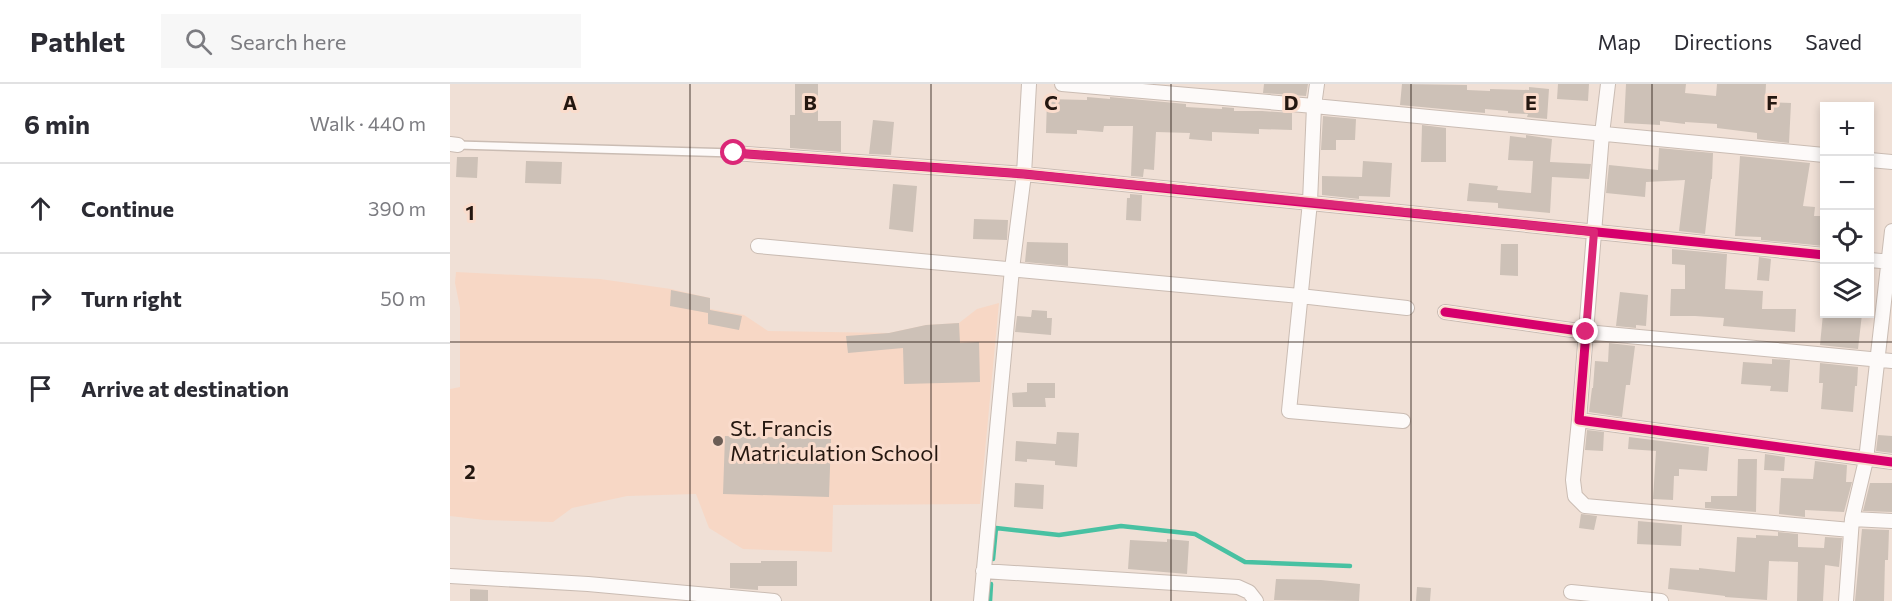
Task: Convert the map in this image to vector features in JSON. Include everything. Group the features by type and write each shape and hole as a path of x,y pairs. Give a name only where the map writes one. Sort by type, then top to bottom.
{"street":[{"path":"981,601 1012,269 1024,174 1029,84"},
{"path":"1062,84 1820,155"},
{"path":"1317,84 1310,202 1288,411 1403,421"},
{"path":"1608,84 1573,480 1575,496 1585,506 1852,524 1892,521"},
{"path":"734,153 1024,174 1820,255"},
{"path":"1874,160 1892,162"},
{"path":"1846,601 1852,524 1885,360 1892,231"},
{"path":"758,246 1407,308"},
{"path":"1874,260 1890,262"},
{"path":"1445,312 1586,332 1885,360"},
{"path":"1579,420 1892,462"},
{"path":"984,571 1238,587 1249,592 1256,601"},
{"path":"450,576 588,584 674,596 774,601"},
{"path":"1571,592 1661,601"}],"lane":[{"path":"454,144 734,153"}],"shaded area":[{"name":"St. Francis Matriculation School","path":"456,272 600,279 671,289 710,298 710,309 744,315 768,331 889,333 926,325 959,323 977,309 999,303 980,504 833,505 832,552 743,549 709,528 696,494 627,496 572,508 553,522 485,520 450,516 450,389 460,387 460,308 455,283"}],"building":[{"path":"795,84 818,84 818,121 841,121 841,152 790,148 790,115 795,115"},
{"path":"1264,84 1308,84 1306,96 1263,93"},
{"path":"1402,84 1467,85 1467,90 1490,91 1490,89 1529,90 1529,87 1549,89 1547,119 1527,117 1528,114 1508,113 1508,111 1485,109 1485,113 1400,105"},
{"path":"1558,84 1589,84 1588,101 1557,99"},
{"path":"1626,84 1686,84 1685,93 1716,96 1717,84 1766,84 1765,102 1791,103 1789,143 1757,139 1757,133 1717,128 1717,124 1660,121 1660,125 1624,123"},
{"path":"1087,97 1186,104 1186,107 1234,108 1234,111 1292,113 1292,130 1259,129 1259,134 1212,132 1212,141 1189,139 1190,133 1156,132 1154,170 1144,169 1143,177 1131,176 1133,126 1104,126 1103,132 1077,130 1077,134 1046,133 1047,99 1087,100"},
{"path":"1323,116 1356,119 1355,140 1336,140 1336,150 1321,150"},
{"path":"873,120 894,122 891,155 869,154"},
{"path":"1422,125 1446,128 1446,162 1421,162"},
{"path":"1526,135 1552,139 1550,162 1591,164 1589,179 1552,177 1550,213 1498,208 1498,203 1467,201 1469,183 1498,186 1497,190 1531,193 1533,161 1508,160 1510,136 1526,138"},
{"path":"1659,148 1713,153 1705,234 1679,231 1685,180 1646,182 1645,197 1606,193 1609,165 1658,170"},
{"path":"1740,156 1810,163 1803,206 1815,207 1814,216 1820,216 1820,246 1761,240 1761,237 1735,236"},
{"path":"457,157 478,157 477,178 456,177"},
{"path":"526,161 562,162 561,184 525,183"},
{"path":"1363,161 1392,163 1390,197 1359,196 1359,199 1322,195 1322,176 1362,177"},
{"path":"893,184 917,186 913,232 889,229"},
{"path":"1130,194 1142,195 1141,221 1126,220 1127,198 1130,198"},
{"path":"974,219 1008,220 1007,240 973,239"},
{"path":"1027,242 1068,243 1068,266 1025,262"},
{"path":"1501,244 1518,244 1518,276 1500,275"},
{"path":"1672,249 1727,254 1725,289 1763,291 1762,309 1796,309 1795,332 1723,326 1724,318 1670,316 1671,289 1685,289 1685,265 1672,264"},
{"path":"1759,257 1771,259 1769,281 1757,280"},
{"path":"671,290 710,298 710,310 742,316 739,330 708,324 708,313 670,306"},
{"path":"1620,292 1648,295 1646,326 1636,325 1636,328 1616,326"},
{"path":"1032,310 1047,311 1047,318 1052,318 1051,335 1015,332 1017,316 1031,317"},
{"path":"1823,318 1862,318 1858,349 1820,345"},
{"path":"959,323 960,343 979,342 980,382 904,384 903,348 848,353 846,336 889,333 926,325"},
{"path":"1609,343 1635,346 1630,385 1626,385 1622,417 1589,412 1595,361 1608,362"},
{"path":"1772,359 1790,360 1788,392 1770,391 1771,386 1741,384 1743,362 1772,364"},
{"path":"1820,363 1858,367 1853,412 1821,409 1823,383 1819,383"},
{"path":"1027,383 1055,383 1055,398 1045,398 1046,407 1013,407 1012,393 1027,392"},
{"path":"1587,430 1604,432 1603,451 1585,450"},
{"path":"1057,432 1079,433 1077,467 1055,465 1055,461 1027,459 1027,462 1015,461 1016,441 1056,444"},
{"path":"1878,435 1892,436 1892,453 1876,451"},
{"path":"725,436 831,439 829,497 723,494"},
{"path":"1629,437 1709,447 1707,471 1679,469 1679,476 1674,476 1673,500 1653,499 1656,451 1628,449"},
{"path":"1765,454 1785,457 1784,471 1764,470"},
{"path":"1738,459 1757,459 1756,512 1705,508 1705,502 1711,502 1711,496 1737,496"},
{"path":"1815,461 1847,465 1846,482 1852,482 1844,512 1805,510 1805,517 1779,514 1781,478 1813,479"},
{"path":"1015,483 1044,485 1043,509 1014,507"},
{"path":"1870,483 1892,483 1892,512 1863,511"},
{"path":"1581,514 1597,516 1594,530 1579,528"},
{"path":"1638,521 1682,525 1681,546 1637,544"},
{"path":"1862,529 1889,530 1888,560 1885,560 1884,601 1855,601"},
{"path":"1778,532 1798,534 1798,547 1824,548 1825,537 1842,538 1839,567 1825,565 1823,601 1797,601 1798,562 1769,561 1767,600 1668,589 1670,568 1735,572 1737,537 1778,536"},
{"path":"1167,539 1189,541 1187,574 1128,569 1130,540 1167,542"},
{"path":"761,561 797,561 797,586 758,586 758,590 730,588 730,563 761,563"},
{"path":"1276,579 1360,584 1359,601 1274,600"},
{"path":"1417,587 1431,588 1430,601 1416,601"},
{"path":"470,589 488,590 488,601 470,601"}],"waterway":[{"path":"993,559 996,528 1059,535 1121,526 1195,534 1245,562 1350,566"},
{"path":"990,601 991,584"}],"cycle path":[{"path":"734,153 1024,174 1820,255"},
{"path":"1445,312 1586,332 1579,420 1892,462"}],"place":[{"name":"St. Francis Matriculation School","path":"718,441"}],"route":[{"path":"734,153 1024,174 1594,232 1586,332"}]}
